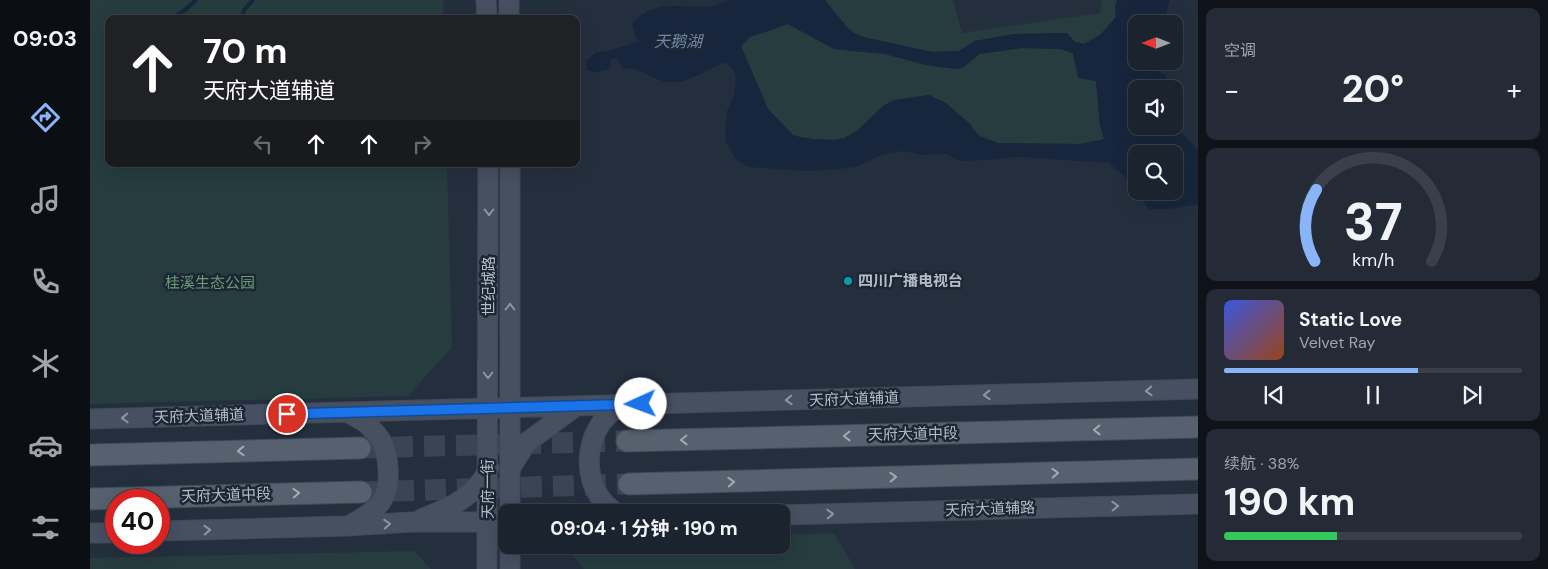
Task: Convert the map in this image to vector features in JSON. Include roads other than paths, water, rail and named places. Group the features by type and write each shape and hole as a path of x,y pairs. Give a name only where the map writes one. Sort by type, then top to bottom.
{"main road":[{"name":"天府大道中段","path":"627,441 1198,427"},
{"path":"90,455 360,448"},
{"path":"629,484 1198,469"},
{"name":"天府大道中段","path":"90,499 361,492"}],"street":[{"path":"486,0 487,15"},
{"path":"509,0 509,15"},
{"name":"世纪城路","path":"488,167 488,408"},
{"name":"世纪城路","path":"509,408 510,167"},
{"name":"天府大道辅道","path":"90,419 1198,389"},
{"path":"604,504 597,495 590,479 591,446 596,432 603,421 621,405"},
{"path":"487,523 497,495 526,443 576,406"},
{"name":"天府一街","path":"487,569 488,408"},
{"path":"412,522 458,503 471,493 488,471 509,408"},
{"name":"天府一街","path":"509,408 510,504"},
{"path":"346,412 366,423 382,442 387,463 387,484 382,501 370,514 346,526"},
{"name":"天府大道辅路","path":"790,515 1198,504"},
{"path":"170,531 346,526 412,522 498,522"},
{"path":"90,533 105,532"},
{"path":"510,554 510,569"}],"water":[{"name":"天鹅湖","path":"728,0 825,0 847,28 854,33 863,37 932,52 959,51 975,41 1014,34 1067,33 1075,42 1084,44 1100,35 1116,17 1115,6 1117,0 1170,0 1166,15 1128,15 1128,70 1155,70 1165,75 1166,80 1128,80 1128,135 1183,134 1198,150 1198,204 1171,209 1148,209 1143,200 1183,200 1183,145 1128,145 1128,179 1109,163 1019,157 959,161 947,154 922,155 903,151 881,155 859,166 840,169 807,171 748,167 735,158 726,142 727,111 734,95 736,80 735,73 726,62 690,79 675,82 661,81 636,69 624,69 616,58 610,60 611,65 608,70 597,72 587,70 586,61 597,52 608,51 637,42 632,24 648,11 665,6 706,7","holes":["788,24 834,49 885,54 926,65 956,69 964,67 979,54 1021,48 1060,49 1073,53 1078,78 1096,81 1100,126 1104,139 1081,144 998,143 979,136 969,123 946,103 929,95 894,100 883,106 857,131 845,138 833,140 800,137 793,135 768,109 741,46 750,37"]}],"waterway":[{"path":"178,15 196,0"},
{"path":"243,15 244,10 253,0"}],"tunnel":[{"path":"360,448 627,441"},
{"path":"361,492 629,484"}],"place":[{"name":"四川广播电视台","path":"848,281"}],"park label":[{"name":"桂溪生态公园","path":"210,283"}]}
